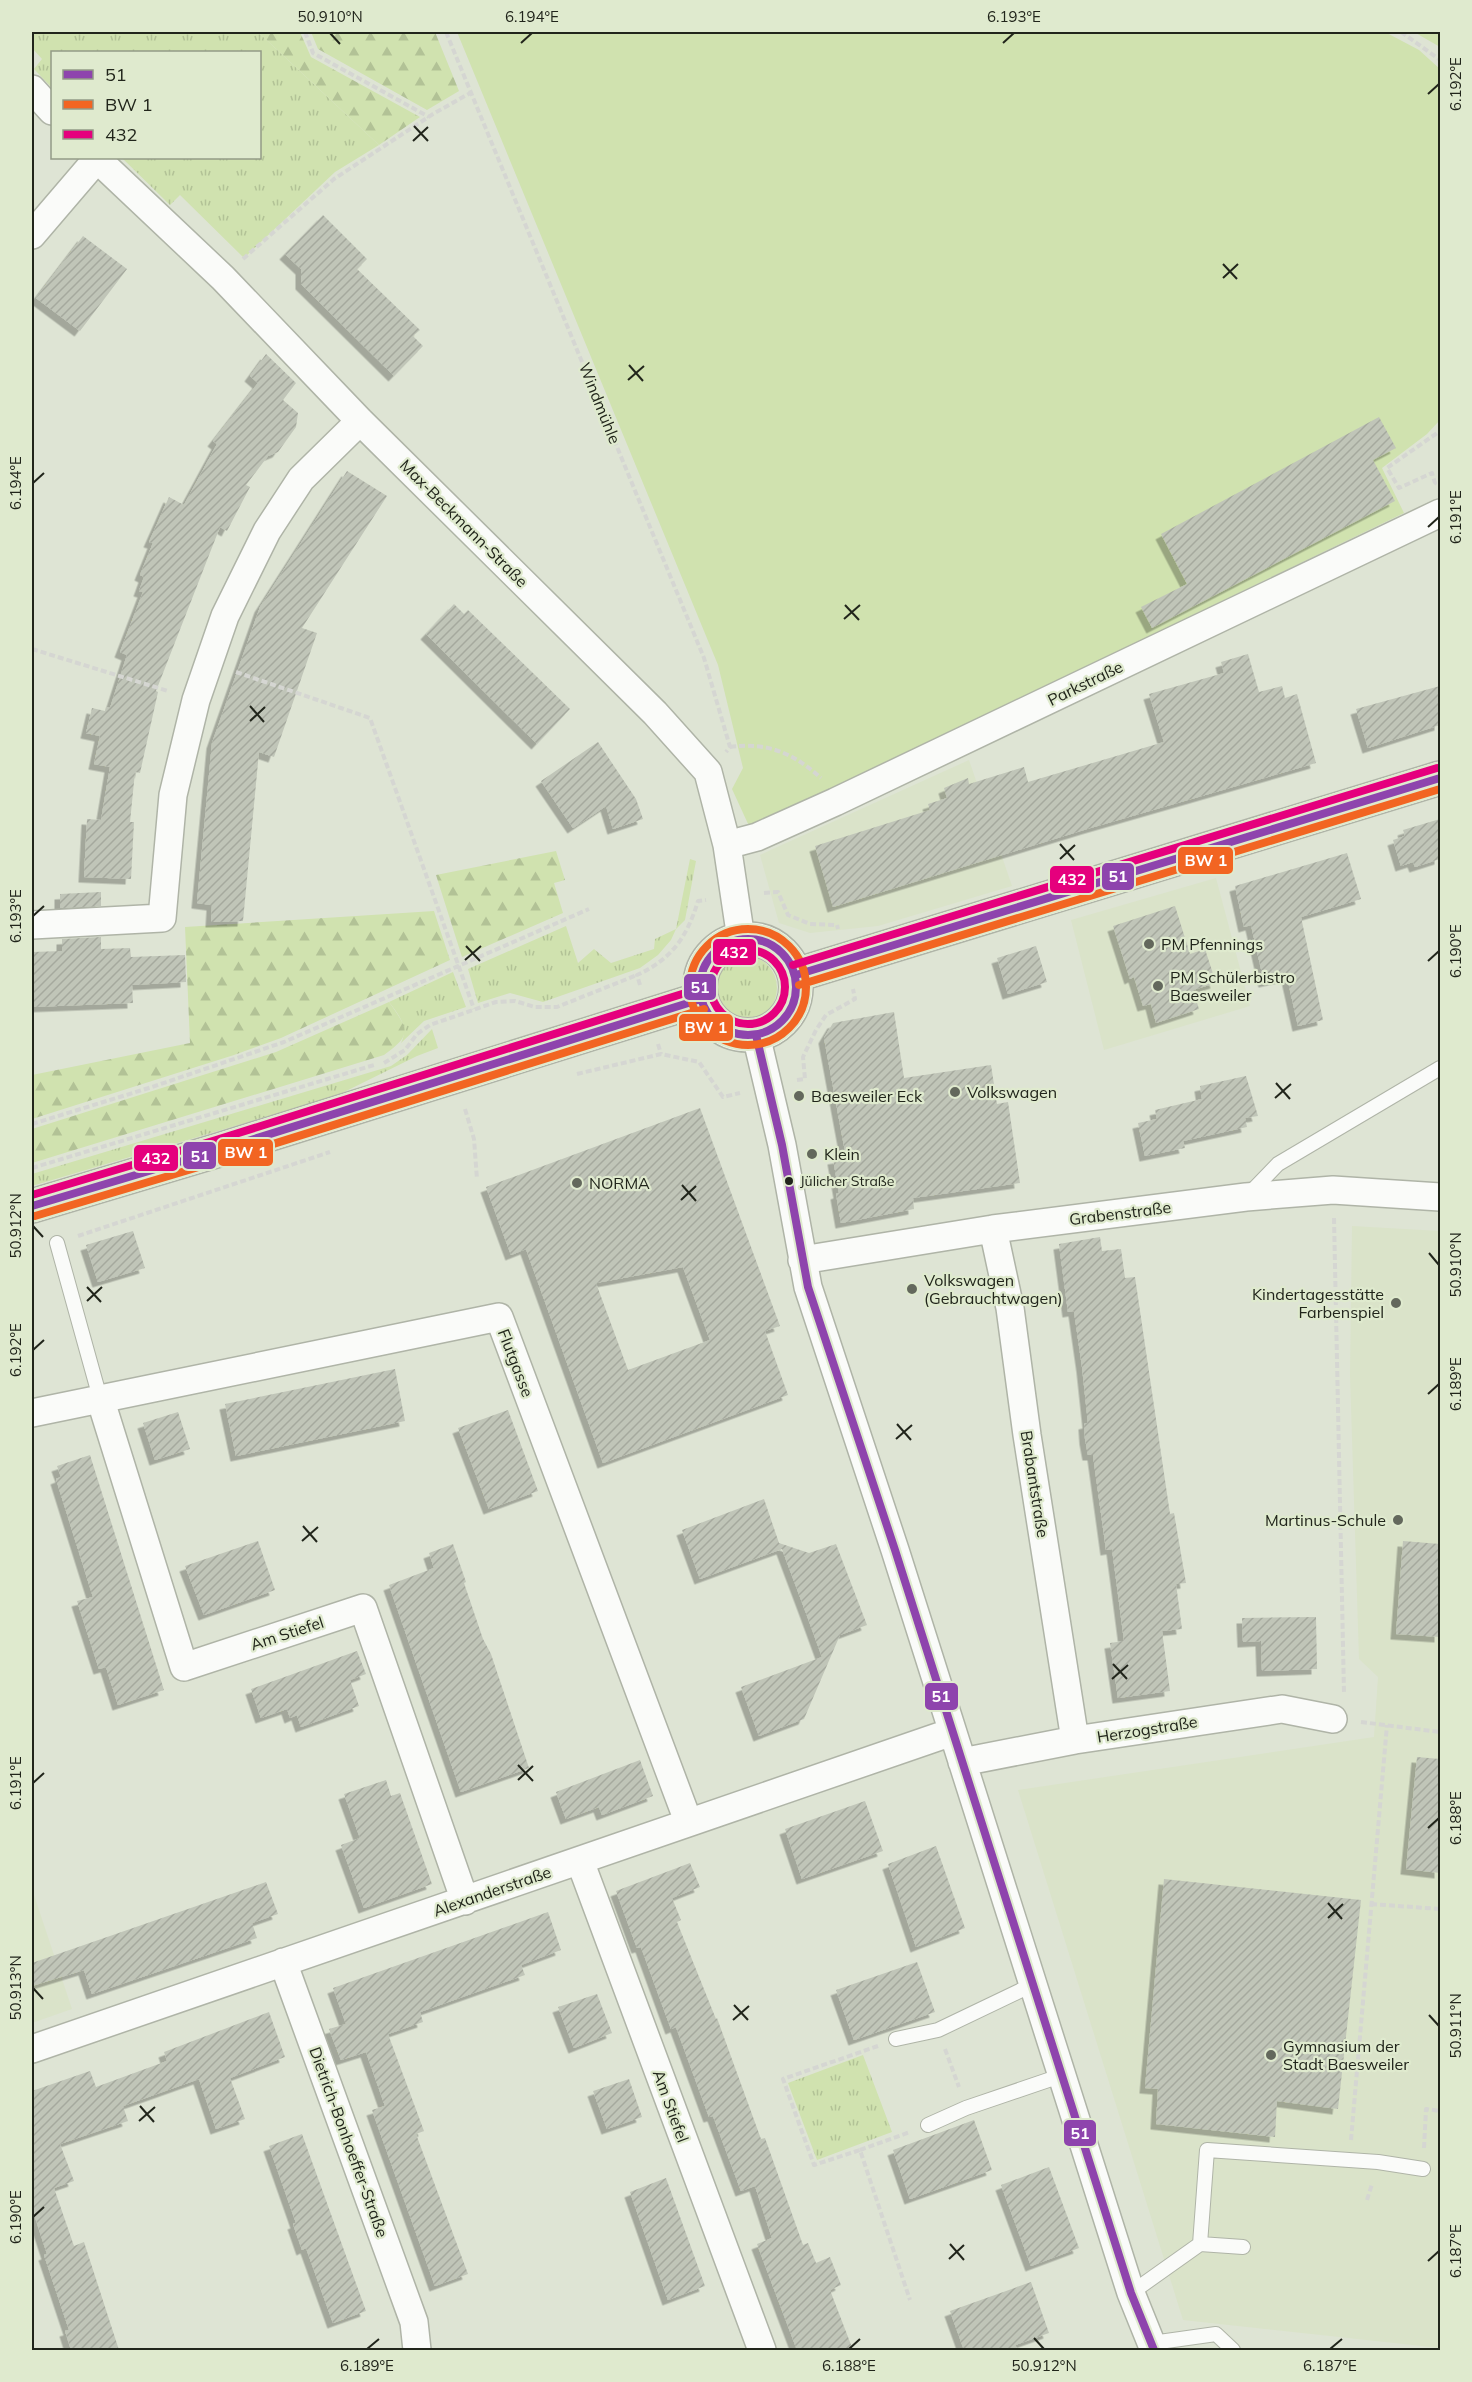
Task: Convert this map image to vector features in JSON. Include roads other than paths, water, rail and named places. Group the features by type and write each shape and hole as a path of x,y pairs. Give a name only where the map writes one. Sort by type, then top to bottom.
{"main road":[{"path":"796,975 1440,778"},
{"path":"741,939 759,940 775,946 788,959 796,975 795,999 784,1020 756,1035 742,1035 722,1027 707,1012 701,999 700,983 704,967 713,954 726,944 741,939"},
{"path":"32,1206 650,1017 701,999"}],"street":[{"path":"32,88 51,110"},
{"path":"32,235 96,159"},
{"name":"Max-Beckmann-Straße","path":"98,159 223,278 360,421 655,712 708,772 727,844 741,939"},
{"path":"32,925 162,918 173,795 196,700 225,616 267,531 301,478 360,421"},
{"name":"Parkstraße","path":"727,844 757,837 835,802 1440,513"},
{"path":"756,1035 770,1086 791,1189 802,1260 812,1298 1064,2075 1131,2293 1153,2347"},
{"name":"Grabenstraße","path":"802,1260 993,1229 1246,1197 1334,1190 1440,1197"},
{"name":"Brabantstraße","path":"993,1229 1010,1308 1027,1435 1075,1740"},
{"name":"Flutgasse","path":"32,1413 499,1317 688,1821"},
{"name":"Am Stiefel","path":"100,1398 184,1667 363,1608 465,1901"},
{"name":"Herzogstraße","path":"962,1762 1075,1740 1282,1709 1339,1720"},
{"name":"Alexanderstraße","path":"32,2049 465,1901 688,1821 952,1732"},
{"name":"Am Stiefel","path":"580,1861 762,2350"},
{"name":"Dietrich-Bonhoeffer-Straße","path":"283,1962 414,2322 417,2350"},
{"name":"Dietrich-Bonhoeffer-Straße","path":"414,2322 436,2350"}],"lane":[{"path":"1246,1197 1278,1164 1440,1068"},
{"path":"57,1243 100,1398"},
{"path":"896,2039 938,2030 1034,1984"},
{"path":"928,2125 966,2108 1064,2075"},
{"path":"1200,2244 1207,2150 1423,2169"},
{"path":"1131,2293 1200,2244 1243,2247"},
{"path":"1153,2347 1216,2334 1233,2350"}],"place":[{"name":"PM Pfennings","path":"1149,944"},
{"name":"PM Schülerbistro Baesweiler","path":"1158,986"},
{"name":"Volkswagen","path":"955,1092"},
{"name":"Baesweiler Eck","path":"799,1096"},
{"name":"Klein","path":"812,1154"},
{"name":"Jülicher Straße","path":"789,1181"},
{"name":"NORMA","path":"577,1183"},
{"name":"Volkswagen (Gebrauchtwagen)","path":"912,1289"},
{"name":"Kindertagesstätte Farbenspiel","path":"1396,1303"},
{"name":"Martinus-Schule","path":"1398,1520"},
{"name":"Gymnasium der Stadt Baesweiler","path":"1271,2055"}]}
